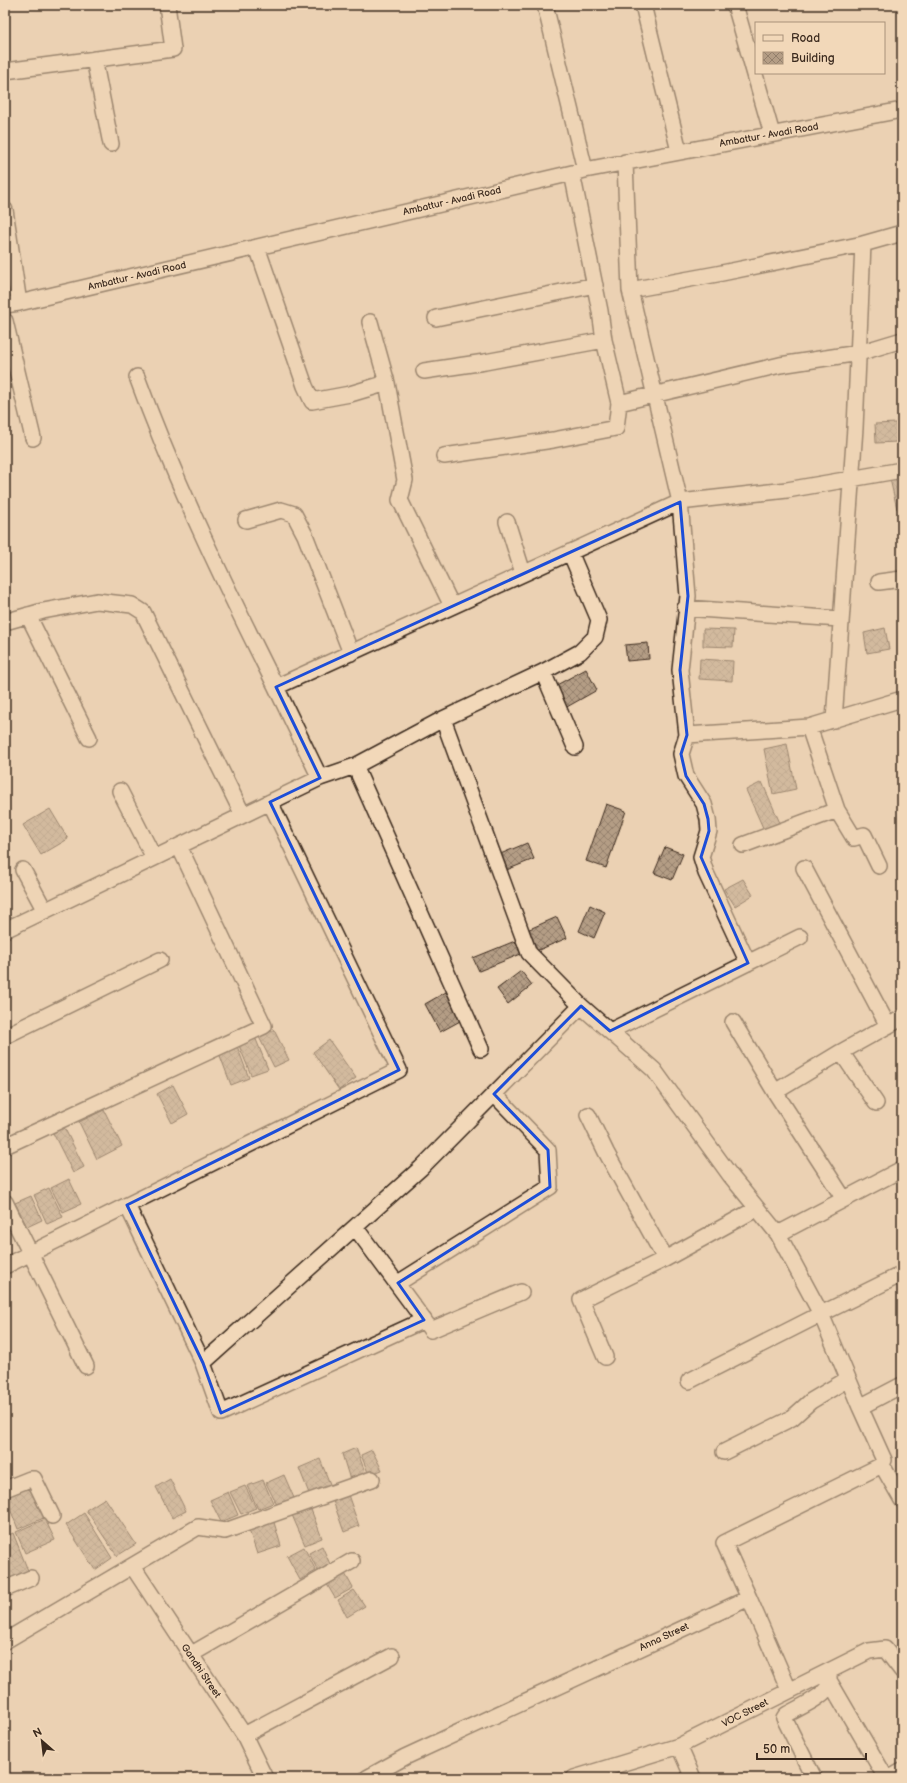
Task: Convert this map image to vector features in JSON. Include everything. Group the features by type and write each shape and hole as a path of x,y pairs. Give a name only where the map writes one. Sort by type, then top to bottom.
{"street":[{"path":"5,71 173,49 167,5"},
{"path":"444,456 553,440 616,428 619,403 604,340 578,171 545,5"},
{"path":"643,5 679,152"},
{"path":"735,5 772,134"},
{"path":"94,59 111,144"},
{"name":"Ambattur - Avadi Road","path":"12,304 578,171 902,110"},
{"path":"625,162 630,290 680,502 688,596 685,608 680,670 687,735 681,754 686,776 704,804 708,819 709,830 700,857 748,963"},
{"path":"5,210 12,304"},
{"path":"630,290 863,244 902,233"},
{"path":"834,720 860,353 863,244"},
{"path":"257,247 305,386 312,401 350,394 387,383"},
{"path":"436,318 595,285"},
{"path":"5,321 34,438"},
{"path":"370,322 387,383 405,480 400,500 452,606"},
{"path":"424,371 485,362 604,340"},
{"path":"619,403 780,365 860,353 902,340"},
{"path":"137,377 161,442 195,518 320,778"},
{"path":"276,687 680,502 786,490 902,470"},
{"path":"246,520 281,510 294,514 305,535 351,653"},
{"path":"507,522 523,574"},
{"path":"5,930 320,778 355,766 443,719 543,672 580,652 595,637 599,620 570,552"},
{"path":"878,582 902,579"},
{"path":"5,622 28,615 97,601 132,605 143,612 243,816"},
{"path":"685,608 840,619"},
{"path":"28,615 89,738"},
{"path":"543,672 575,747"},
{"path":"687,735 809,727 902,699"},
{"path":"443,719 529,953 581,1006 654,1070 756,1209 778,1234 821,1314 884,1460 882,1465 724,1542 789,1690"},
{"path":"809,727 837,810 854,838 864,836 880,866"},
{"path":"355,766 481,1049"},
{"path":"120,791 154,858"},
{"path":"5,1266 398,1070 270,802"},
{"path":"743,846 837,810"},
{"path":"5,1146 264,1026 179,846"},
{"path":"804,868 888,1026"},
{"path":"23,870 45,911"},
{"path":"610,1031 800,937"},
{"path":"5,1036 160,960"},
{"path":"203,1364 420,1168 581,1006"},
{"path":"775,1092 841,1052 902,1018"},
{"path":"733,1022 775,1092 844,1199"},
{"path":"841,1052 876,1103"},
{"path":"398,1283 550,1187 548,1150 494,1094"},
{"path":"588,1115 606,1152 665,1259"},
{"path":"778,1234 902,1169"},
{"path":"5,1202 86,1366"},
{"path":"127,1205 203,1364 221,1413 424,1320"},
{"path":"605,1357 580,1300 665,1259 756,1209"},
{"path":"355,1227 398,1283 431,1330 521,1292"},
{"path":"689,1381 902,1274"},
{"path":"724,1452 792,1418 811,1401 848,1379"},
{"path":"860,1407 902,1385"},
{"path":"882,1465 902,1500"},
{"path":"5,1489 30,1479 34,1479 52,1516"},
{"path":"5,1640 133,1567 198,1527 225,1531 372,1479"},
{"path":"190,1655 352,1561"},
{"name":"Gandhi Street","path":"133,1567 244,1735 265,1778"},
{"path":"5,1589 31,1578"},
{"name":"Anna Street","path":"367,1778 405,1757 749,1598"},
{"name":"VOC Street","path":"574,1778 679,1746 789,1690 829,1677 870,1651 885,1648 902,1671"},
{"path":"244,1735 392,1656"},
{"path":"814,1778 784,1718 786,1715 822,1694 827,1689 829,1677"},
{"path":"829,1677 886,1778"},
{"path":"679,1746 693,1778"},
{"path":"890,1778 902,1771"}],"highlighted area":[{"path":"680,502 688,596 680,670 687,735 681,754 686,776 704,804 708,819 709,831 701,857 748,963 610,1031 581,1006 494,1094 548,1150 550,1187 398,1283 424,1320 221,1413 203,1363 127,1205 399,1070 270,802 320,778 276,687"}],"building":[{"path":"896,423 897,442 876,443 875,424"},
{"path":"902,477 902,508 897,509 890,479"},
{"path":"885,628 889,649 867,653 864,633"},
{"path":"703,629 734,630 733,647 703,646"},
{"path":"648,643 649,659 627,661 625,645"},
{"path":"700,659 733,661 732,681 699,679"},
{"path":"586,669 597,690 565,708 553,687"},
{"path":"787,744 796,789 773,794 764,749"},
{"path":"762,782 780,823 764,830 746,790"},
{"path":"606,804 626,811 606,868 586,861"},
{"path":"50,809 68,839 41,855 23,825"},
{"path":"527,843 534,859 504,871 498,855"},
{"path":"665,847 683,854 672,880 654,873"},
{"path":"743,879 753,895 735,906 724,889"},
{"path":"590,905 605,912 594,938 579,931"},
{"path":"557,917 567,938 534,952 525,931"},
{"path":"515,941 521,954 479,971 473,958"},
{"path":"521,971 532,985 508,1004 497,989"},
{"path":"446,992 462,1020 440,1032 425,1004"},
{"path":"274,1030 289,1060 274,1067 259,1037"},
{"path":"255,1037 268,1069 251,1075 238,1043"},
{"path":"329,1040 356,1078 339,1090 313,1052"},
{"path":"237,1046 249,1078 231,1085 219,1053"},
{"path":"173,1085 188,1114 172,1123 157,1094"},
{"path":"104,1110 122,1146 97,1159 79,1122"},
{"path":"64,1127 84,1167 73,1173 53,1133"},
{"path":"69,1179 81,1204 63,1212 51,1188"},
{"path":"49,1188 63,1217 47,1224 34,1195"},
{"path":"31,1196 42,1220 27,1227 15,1203"},
{"path":"356,1448 367,1477 351,1483 342,1454"},
{"path":"372,1450 382,1470 369,1475 361,1455"},
{"path":"320,1459 332,1489 310,1496 299,1468"},
{"path":"284,1475 294,1498 277,1505 266,1483"},
{"path":"170,1479 186,1511 172,1518 156,1487"},
{"path":"263,1480 273,1503 258,1509 247,1486"},
{"path":"32,1484 46,1517 18,1529 5,1496"},
{"path":"245,1486 256,1508 241,1514 230,1492"},
{"path":"228,1492 238,1515 221,1522 210,1500"},
{"path":"347,1492 359,1526 344,1532 332,1498"},
{"path":"105,1498 136,1544 117,1556 86,1510"},
{"path":"310,1507 322,1538 305,1545 292,1515"},
{"path":"84,1513 112,1558 95,1570 66,1525"},
{"path":"45,1519 55,1540 25,1553 16,1532"},
{"path":"273,1519 281,1546 257,1554 248,1527"},
{"path":"13,1533 29,1573 5,1582 5,1537"},
{"path":"322,1546 330,1564 318,1571 309,1553"},
{"path":"304,1547 316,1571 300,1580 287,1556"},
{"path":"343,1570 353,1588 335,1598 325,1581"},
{"path":"354,1590 365,1606 347,1617 338,1600"}]}
